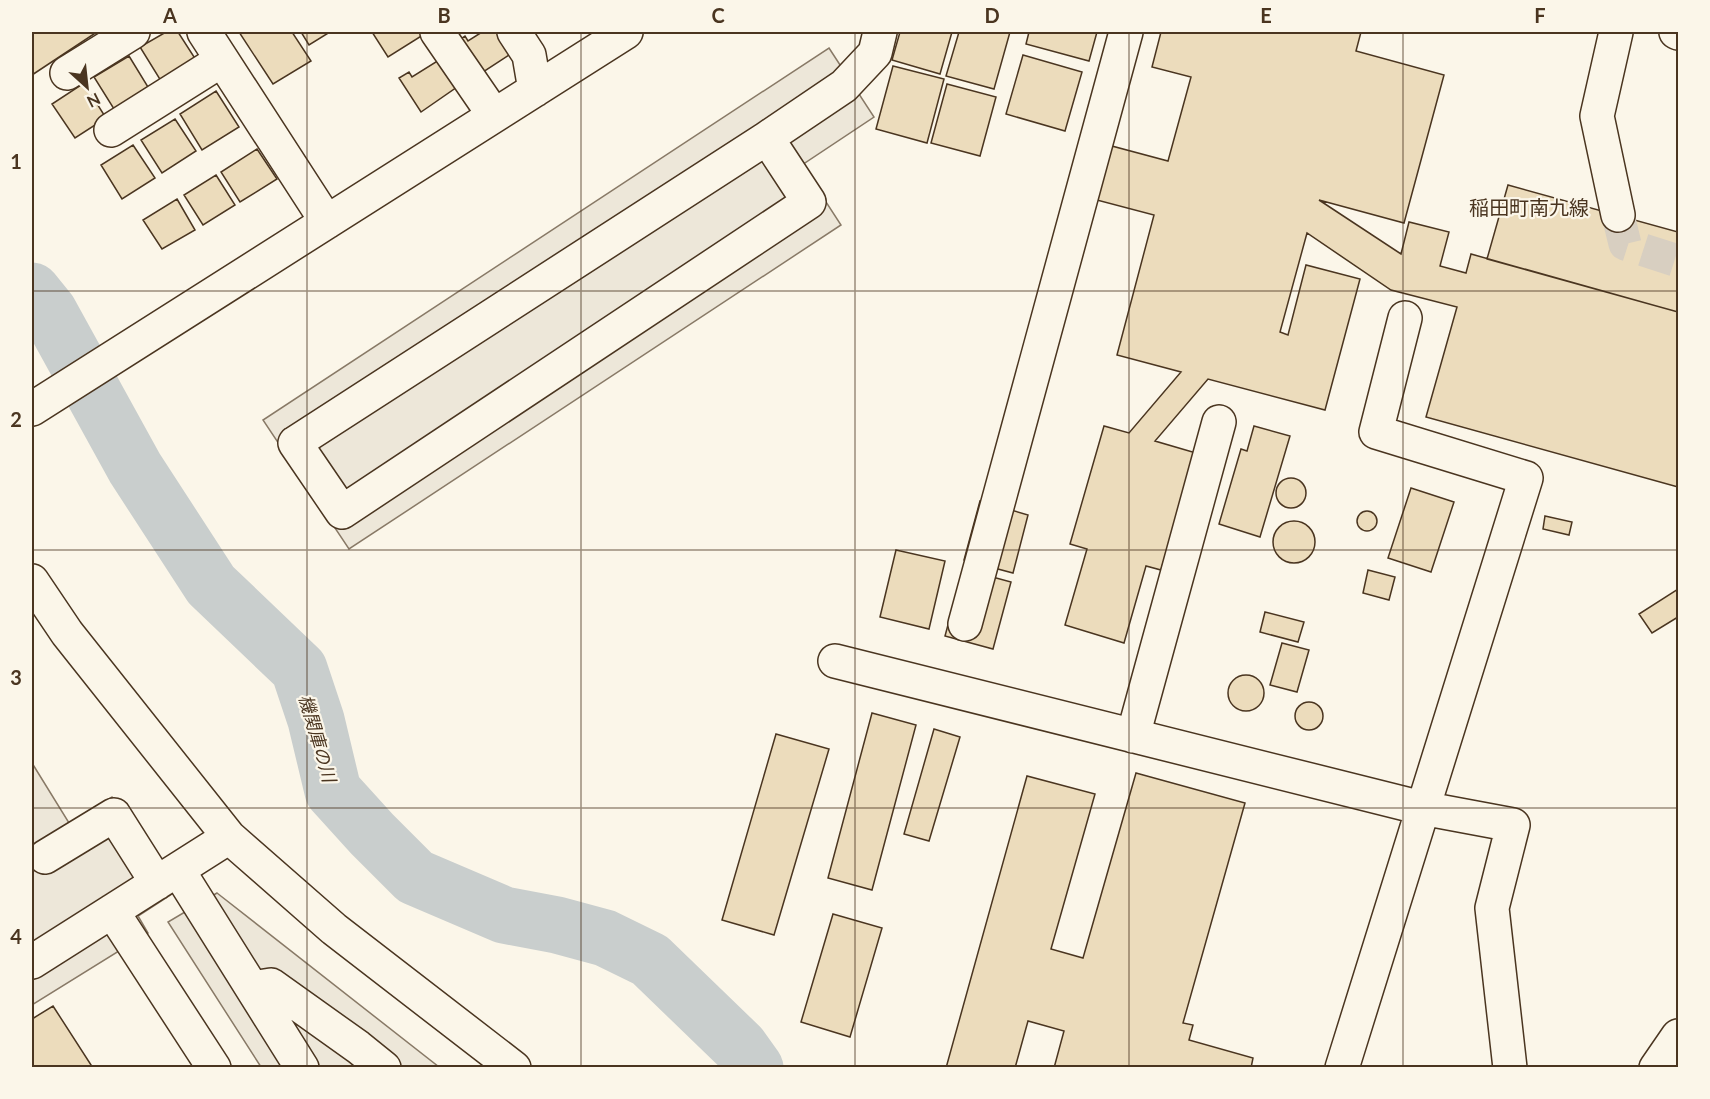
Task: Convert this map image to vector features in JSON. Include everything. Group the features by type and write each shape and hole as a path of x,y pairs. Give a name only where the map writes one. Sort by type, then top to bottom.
{"street":[{"path":"67,73 133,32"},
{"path":"204,32 327,222"},
{"path":"437,32 494,115"},
{"path":"514,32 529,55 535,90"},
{"path":"35,407 626,32"},
{"path":"767,138 809,202 342,512 295,442 844,86 875,53 880,32"},
{"path":"965,624 1126,32"},
{"path":"1616,32 1597,116 1618,215"},
{"path":"111,130 222,60"},
{"path":"1342,1068 1526,478 1376,432 1405,318"},
{"path":"1133,736 1219,422"},
{"path":"32,581 67,633 229,837 334,929 514,1068"},
{"path":"835,661 1422,808 1513,825 1492,908 1510,1068"},
{"path":"45,857 114,814 167,877 252,988 302,1068"},
{"path":"32,962 229,837"},
{"path":"112,911 214,1068"},
{"path":"252,988 271,986 384,1068"},
{"path":"1656,1068 1678,1036"}],"shaded area":[{"path":"829,48 874,117 802,165 841,225 349,549 263,420"},
{"path":"32,763 69,823 112,797 172,894 138,916 148,933 32,1005"},
{"path":"217,893 439,1067 261,1067 168,922"}],"building":[{"path":"32,32 97,32 32,75"},
{"path":"166,32 178,32 196,60 161,81 140,47"},
{"path":"239,32 292,32 311,61 273,84"},
{"path":"301,32 330,32 309,45"},
{"path":"372,32 421,32 423,35 388,57"},
{"path":"482,32 498,32 512,53 477,76 455,43 465,36 468,41"},
{"path":"900,32 952,32 940,74 892,60"},
{"path":"959,32 1010,32 994,89 946,76"},
{"path":"1029,32 1097,32 1089,61 1026,44"},
{"path":"1161,32 1361,32 1356,51 1444,75 1404,223 1319,200 1401,254 1409,222 1449,232 1440,266 1466,273 1471,254 1678,312 1678,487 1426,417 1457,307 1391,290 1307,233 1280,332 1288,335 1306,265 1360,279 1325,410 1208,379 1155,441 1196,453 1161,570 1146,566 1124,643 1065,625 1087,549 1070,544 1104,426 1129,433 1181,372 1117,355 1154,215 1093,199 1108,145 1168,161 1191,77 1152,67"},
{"path":"1023,55 1082,72 1065,131 1006,114"},
{"path":"129,56 148,87 114,109 94,77"},
{"path":"439,60 457,87 421,112 399,78 409,72 412,77"},
{"path":"893,66 944,79 927,143 876,129"},
{"path":"84,83 106,118 75,138 52,104"},
{"path":"947,84 996,97 980,156 931,143"},
{"path":"216,91 239,127 202,150 180,114"},
{"path":"175,119 196,151 162,173 141,140"},
{"path":"133,145 155,178 122,199 101,165"},
{"path":"257,149 277,179 240,202 221,172"},
{"path":"216,175 235,205 203,225 184,195"},
{"path":"1508,185 1678,232 1678,312 1487,259"},
{"path":"177,199 195,230 162,249 143,220"},
{"path":"1254,426 1290,436 1260,537 1219,524 1241,449 1247,451"},
{"path":"1291,478 1301,483 1306,493 1301,503 1291,508 1281,503 1276,493 1281,483"},
{"path":"1411,488 1454,502 1431,572 1388,558"},
{"path":"980,501 1028,515 1013,573 964,560"},
{"path":"1367,511 1374,514 1377,521 1374,528 1367,531 1360,528 1357,521 1360,514"},
{"path":"1545,516 1572,522 1569,535 1543,529"},
{"path":"1294,521 1309,527 1315,542 1309,557 1294,563 1279,557 1273,542 1279,527"},
{"path":"896,550 945,561 929,629 880,617"},
{"path":"963,569 1011,582 993,649 945,636"},
{"path":"1368,570 1395,577 1389,600 1363,593"},
{"path":"1678,589 1678,617 1652,633 1639,614"},
{"path":"1265,612 1304,622 1298,642 1260,632"},
{"path":"1282,643 1309,650 1297,692 1270,685"},
{"path":"1246,675 1259,680 1264,693 1259,706 1246,711 1233,706 1228,693 1233,680"},
{"path":"1309,702 1319,706 1323,716 1319,726 1309,730 1299,726 1295,716 1299,706"},
{"path":"872,713 916,725 872,890 828,878"},
{"path":"934,729 960,737 929,841 904,834"},
{"path":"776,734 829,749 774,935 722,920"},
{"path":"1136,773 1245,803 1183,1023 1193,1025 1189,1040 1253,1058 1251,1068 1054,1068 1064,1031 1028,1021 1015,1068 946,1068 1027,776 1095,794 1051,949 1083,958"},
{"path":"833,914 882,928 850,1037 801,1022"},
{"path":"53,1006 93,1068 32,1068 32,1019"}],"waterway":[{"name":"機関庫の川","path":"32,291 49,312 135,468 211,585 299,669 316,720 333,791 372,834 415,877 504,915 557,925 605,938 650,960 740,1047 755,1068"}],"tunnel":[{"path":"1618,215 1625,244 1678,261"}],"district":[{"name":"稲田町南九線","path":"1529,207"}]}
